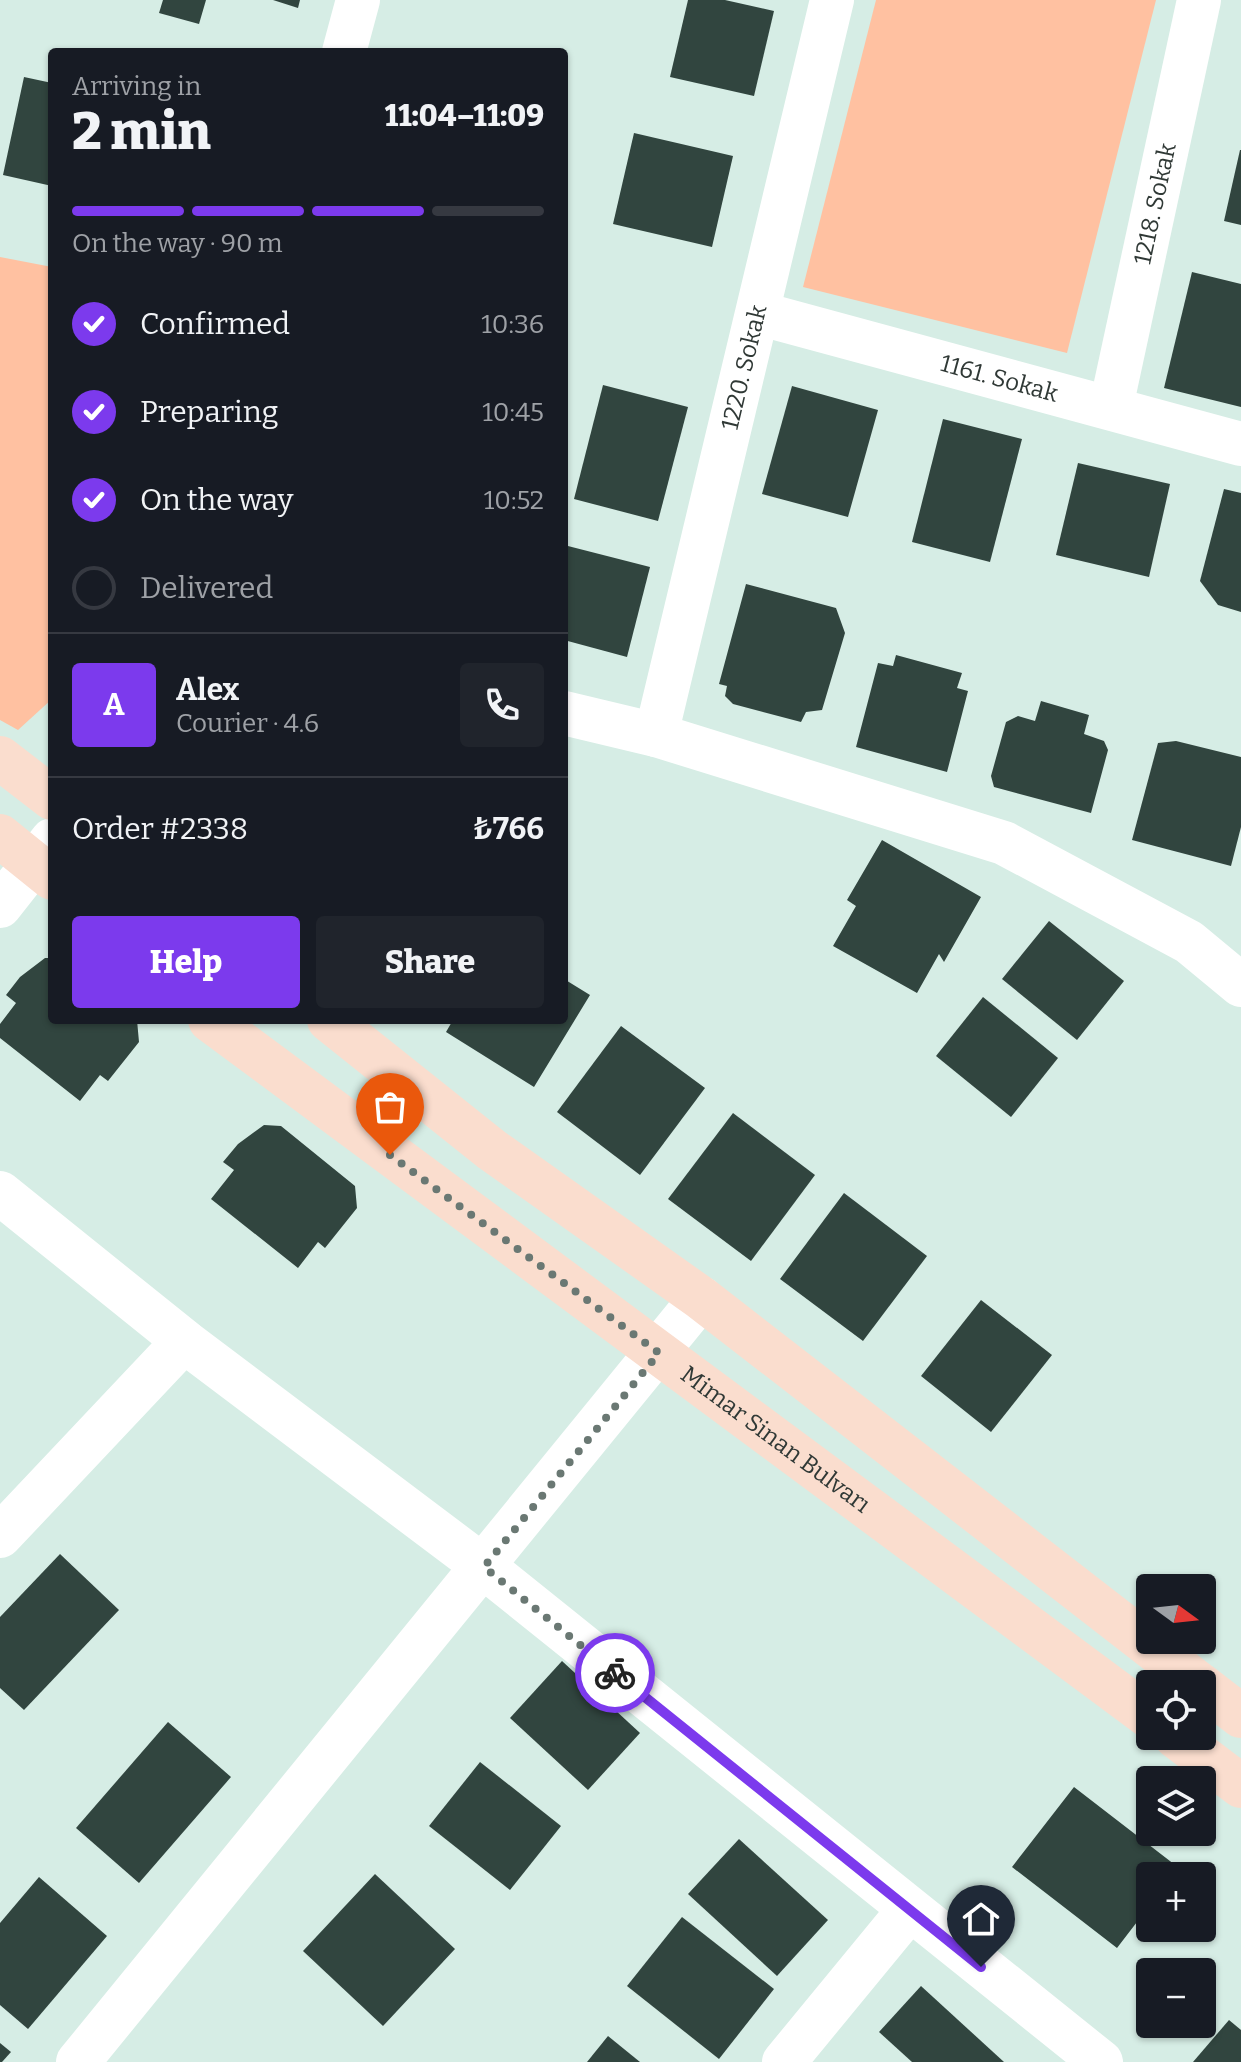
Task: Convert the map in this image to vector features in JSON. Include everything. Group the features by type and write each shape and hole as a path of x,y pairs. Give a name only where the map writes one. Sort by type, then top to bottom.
{"main road":[{"path":"0,758 48,795"},
{"path":"0,836 47,861"},
{"name":"Mimar Sinan Bulvarı","path":"215,1024 1136,1707"},
{"path":"334,1024 492,1150 701,1298 1182,1670"},
{"path":"1216,1697 1241,1716"},
{"path":"1193,1750 1241,1786"}],"street":[{"path":"345,48 358,0"},
{"name":"1220. Sokak","path":"656,735 832,0"},
{"name":"1218. Sokak","path":"1111,407 1199,0"},
{"name":"1161. Sokak","path":"758,313 1241,444"},
{"path":"568,714 656,735 1004,843 1189,942 1241,985"},
{"path":"0,906 47,861"},
{"path":"0,1193 184,1341 484,1567 1101,2062"},
{"path":"78,2062 701,1298"},
{"path":"0,1536 184,1341"},
{"path":"784,2062 909,1910"}],"shaded area":[{"path":"876,0 1156,0 1067,353 803,287"},
{"path":"0,257 48,266 48,703 18,730 0,720"}],"building":[{"path":"163,0 206,0 199,24 159,13"},
{"path":"273,0 300,0 298,8"},
{"path":"688,0 725,0 774,11 754,96 670,77"},
{"path":"24,77 48,82 48,185 3,175"},
{"path":"634,133 733,156 712,247 613,224"},
{"path":"1241,150 1241,225 1224,221"},
{"path":"1192,272 1241,284 1241,407 1164,388"},
{"path":"603,385 688,407 658,521 574,499"},
{"path":"792,386 878,410 848,517 762,494"},
{"path":"943,419 1022,439 990,562 912,542"},
{"path":"1078,463 1170,484 1149,577 1056,555"},
{"path":"1224,489 1241,493 1241,612 1218,605 1200,581"},
{"path":"568,546 650,567 627,657 568,641"},
{"path":"746,584 836,608 845,633 822,710 806,712 801,722 733,704 725,696 727,686 719,684"},
{"path":"896,655 962,673 957,688 968,691 947,772 856,747 878,663 893,666"},
{"path":"1041,701 1089,715 1084,734 1104,741 1108,750 1091,813 994,787 991,776 1006,722 1018,716 1035,721"},
{"path":"1176,741 1241,757 1241,827 1231,866 1132,840 1158,743"},
{"path":"882,840 981,897 944,962 939,954 917,993 833,946 856,906 847,900"},
{"path":"1049,921 1124,981 1077,1040 1002,979"},
{"path":"48,958 48,1024 137,1024 139,1042 108,1081 100,1075 80,1101 0,1038 0,1024 16,1003 6,995 20,977"},
{"path":"568,981 590,995 534,1087 446,1032 451,1024 568,1024"},
{"path":"983,997 1058,1058 1011,1117 936,1056"},
{"path":"621,1026 705,1088 640,1175 557,1112"},
{"path":"733,1113 815,1175 751,1261 668,1199"},
{"path":"264,1125 281,1126 355,1186 357,1208 325,1248 318,1242 298,1268 211,1199 234,1170 223,1162 238,1144"},
{"path":"844,1193 927,1256 863,1341 780,1279"},
{"path":"981,1300 1052,1355 991,1432 921,1376"},
{"path":"60,1554 119,1610 24,1710 0,1688 0,1617"},
{"path":"562,1661 640,1733 588,1790 510,1718"},
{"path":"168,1722 231,1777 139,1883 76,1828"},
{"path":"480,1762 561,1826 510,1890 429,1826"},
{"path":"1074,1787 1136,1835 1136,1846 1150,1846 1171,1862 1136,1862 1136,1923 1117,1948 1012,1867"},
{"path":"739,1839 828,1920 777,1976 688,1894"},
{"path":"375,1874 455,1949 383,2026 303,1951"},
{"path":"39,1877 107,1936 28,2029 0,2005 0,1923"},
{"path":"682,1917 774,1989 719,2059 627,1986"},
{"path":"921,1986 1004,2062 912,2062 879,2032"},
{"path":"1229,2020 1241,2030 1241,2062 1193,2062"},
{"path":"608,2036 640,2062 587,2062"},
{"path":"0,2043 11,2052 2,2062 0,2062"}],"way so far":[{"path":"390,1155 659,1353 484,1567 615,1673"}],"route":[{"path":"615,1673 981,1967"}]}
